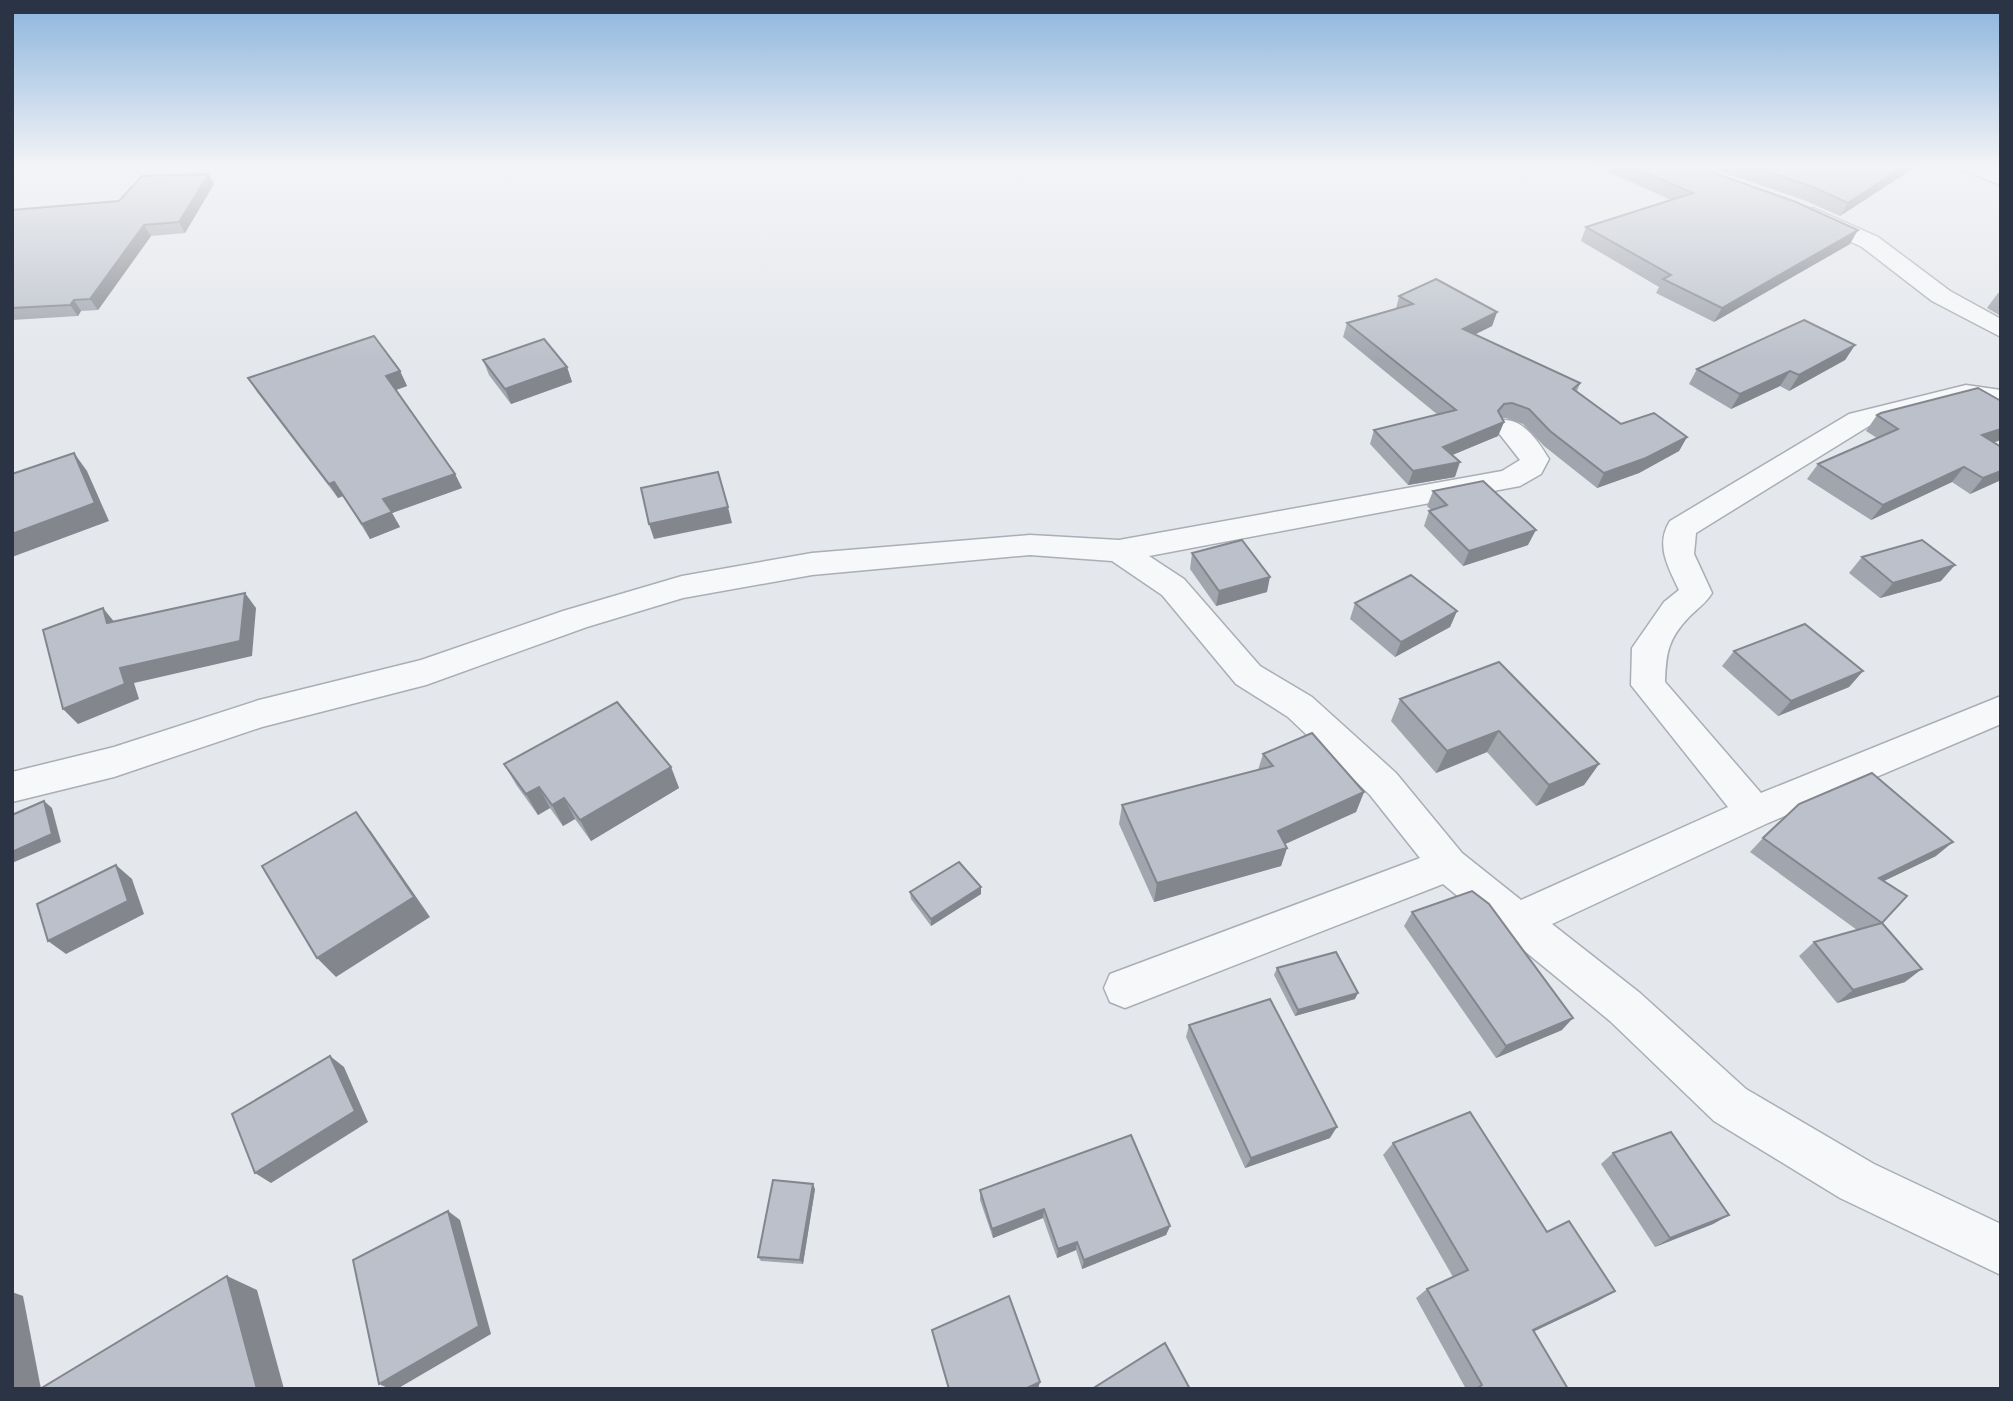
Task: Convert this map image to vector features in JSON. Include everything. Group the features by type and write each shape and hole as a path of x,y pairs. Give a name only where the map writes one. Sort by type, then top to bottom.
{"street":[{"path":"1843,229 1870,242 1941,296 2001,329"},
{"path":"1755,811 1648,685 1649,648 1675,610 1696,593 1678,554 1681,528 1858,420 1966,393 2001,398"},
{"path":"12,787 114,762 259,713 426,672 575,619 682,587 812,564 1030,545 1119,551 1510,479 1531,468 1535,459 1508,427"},
{"path":"1119,551 1173,587 1248,675 1300,707 1382,784 1448,865 1625,1007 1730,1105 1857,1181 2001,1250"},
{"path":"1519,920 1755,811 2001,709"},
{"path":"1125,988 1448,865"}],"building":[{"path":"12,229 141,229 90,299 74,300 70,305 12,308"},
{"path":"1590,229 1858,230 1722,308 1663,279 1671,275"},
{"path":"1436,279 1497,312 1463,329 1580,383 1573,389 1621,424 1654,413 1687,437 1646,458 1604,473 1550,431 1529,409 1512,403 1504,404 1498,411 1504,422 1443,447 1460,462 1413,471 1374,430 1456,410 1347,323 1413,304 1399,296"},
{"path":"1804,320 1855,345 1799,375 1790,371 1740,394 1697,369"},
{"path":"374,336 400,371 386,376 455,474 383,499 392,512 362,524 334,482 329,484 248,378"},
{"path":"544,339 567,367 505,389 483,360"},
{"path":"1978,388 2001,401 2001,429 1982,435 2001,447 2001,471 1983,478 1964,467 1883,505 1818,464 1898,429 1877,415 1881,413"},
{"path":"74,453 95,503 12,534 12,474"},
{"path":"718,472 728,507 649,524 641,488"},
{"path":"1483,481 1536,530 1469,551 1429,511 1447,505 1433,491"},
{"path":"1242,540 1270,577 1219,591 1192,553"},
{"path":"1922,540 1955,565 1893,583 1862,557"},
{"path":"1411,575 1457,611 1401,642 1355,603"},
{"path":"245,593 240,641 120,668 125,684 63,709 43,630 103,608 107,623"},
{"path":"1805,624 1863,671 1791,701 1734,651"},
{"path":"1499,662 1599,764 1549,785 1499,731 1447,751 1400,699"},
{"path":"617,702 671,767 580,820 564,798 552,805 539,787 526,794 504,764"},
{"path":"1312,733 1364,792 1278,831 1287,848 1157,883 1122,805 1273,766 1263,754"},
{"path":"1872,773 1953,842 1879,878 1907,896 1882,923 1763,838 1799,804"},
{"path":"44,801 52,834 12,852 12,815"},
{"path":"356,812 414,897 317,958 262,866"},
{"path":"959,862 981,887 931,919 910,892"},
{"path":"116,865 128,901 48,941 37,904"},
{"path":"1472,891 1489,904 1573,1018 1506,1046 1412,912"},
{"path":"1882,923 1922,969 1853,990 1814,942"},
{"path":"1336,952 1358,993 1298,1010 1277,968"},
{"path":"1270,999 1337,1127 1251,1158 1189,1025"},
{"path":"330,1056 355,1111 255,1173 232,1114"},
{"path":"1470,1112 1547,1232 1569,1221 1615,1291 1533,1330 1568,1389 1476,1389 1482,1385 1427,1289 1468,1270 1393,1143"},
{"path":"1671,1132 1729,1215 1670,1238 1613,1153"},
{"path":"1131,1135 1170,1226 1084,1260 1077,1242 1058,1249 1044,1209 992,1229 980,1190"},
{"path":"773,1180 813,1184 800,1260 758,1257"},
{"path":"448,1211 479,1326 379,1384 353,1260"},
{"path":"227,1276 257,1389 40,1389"},
{"path":"1009,1296 1040,1382 1025,1389 949,1389 932,1330"},
{"path":"1165,1343 1190,1389 1092,1389"}]}
